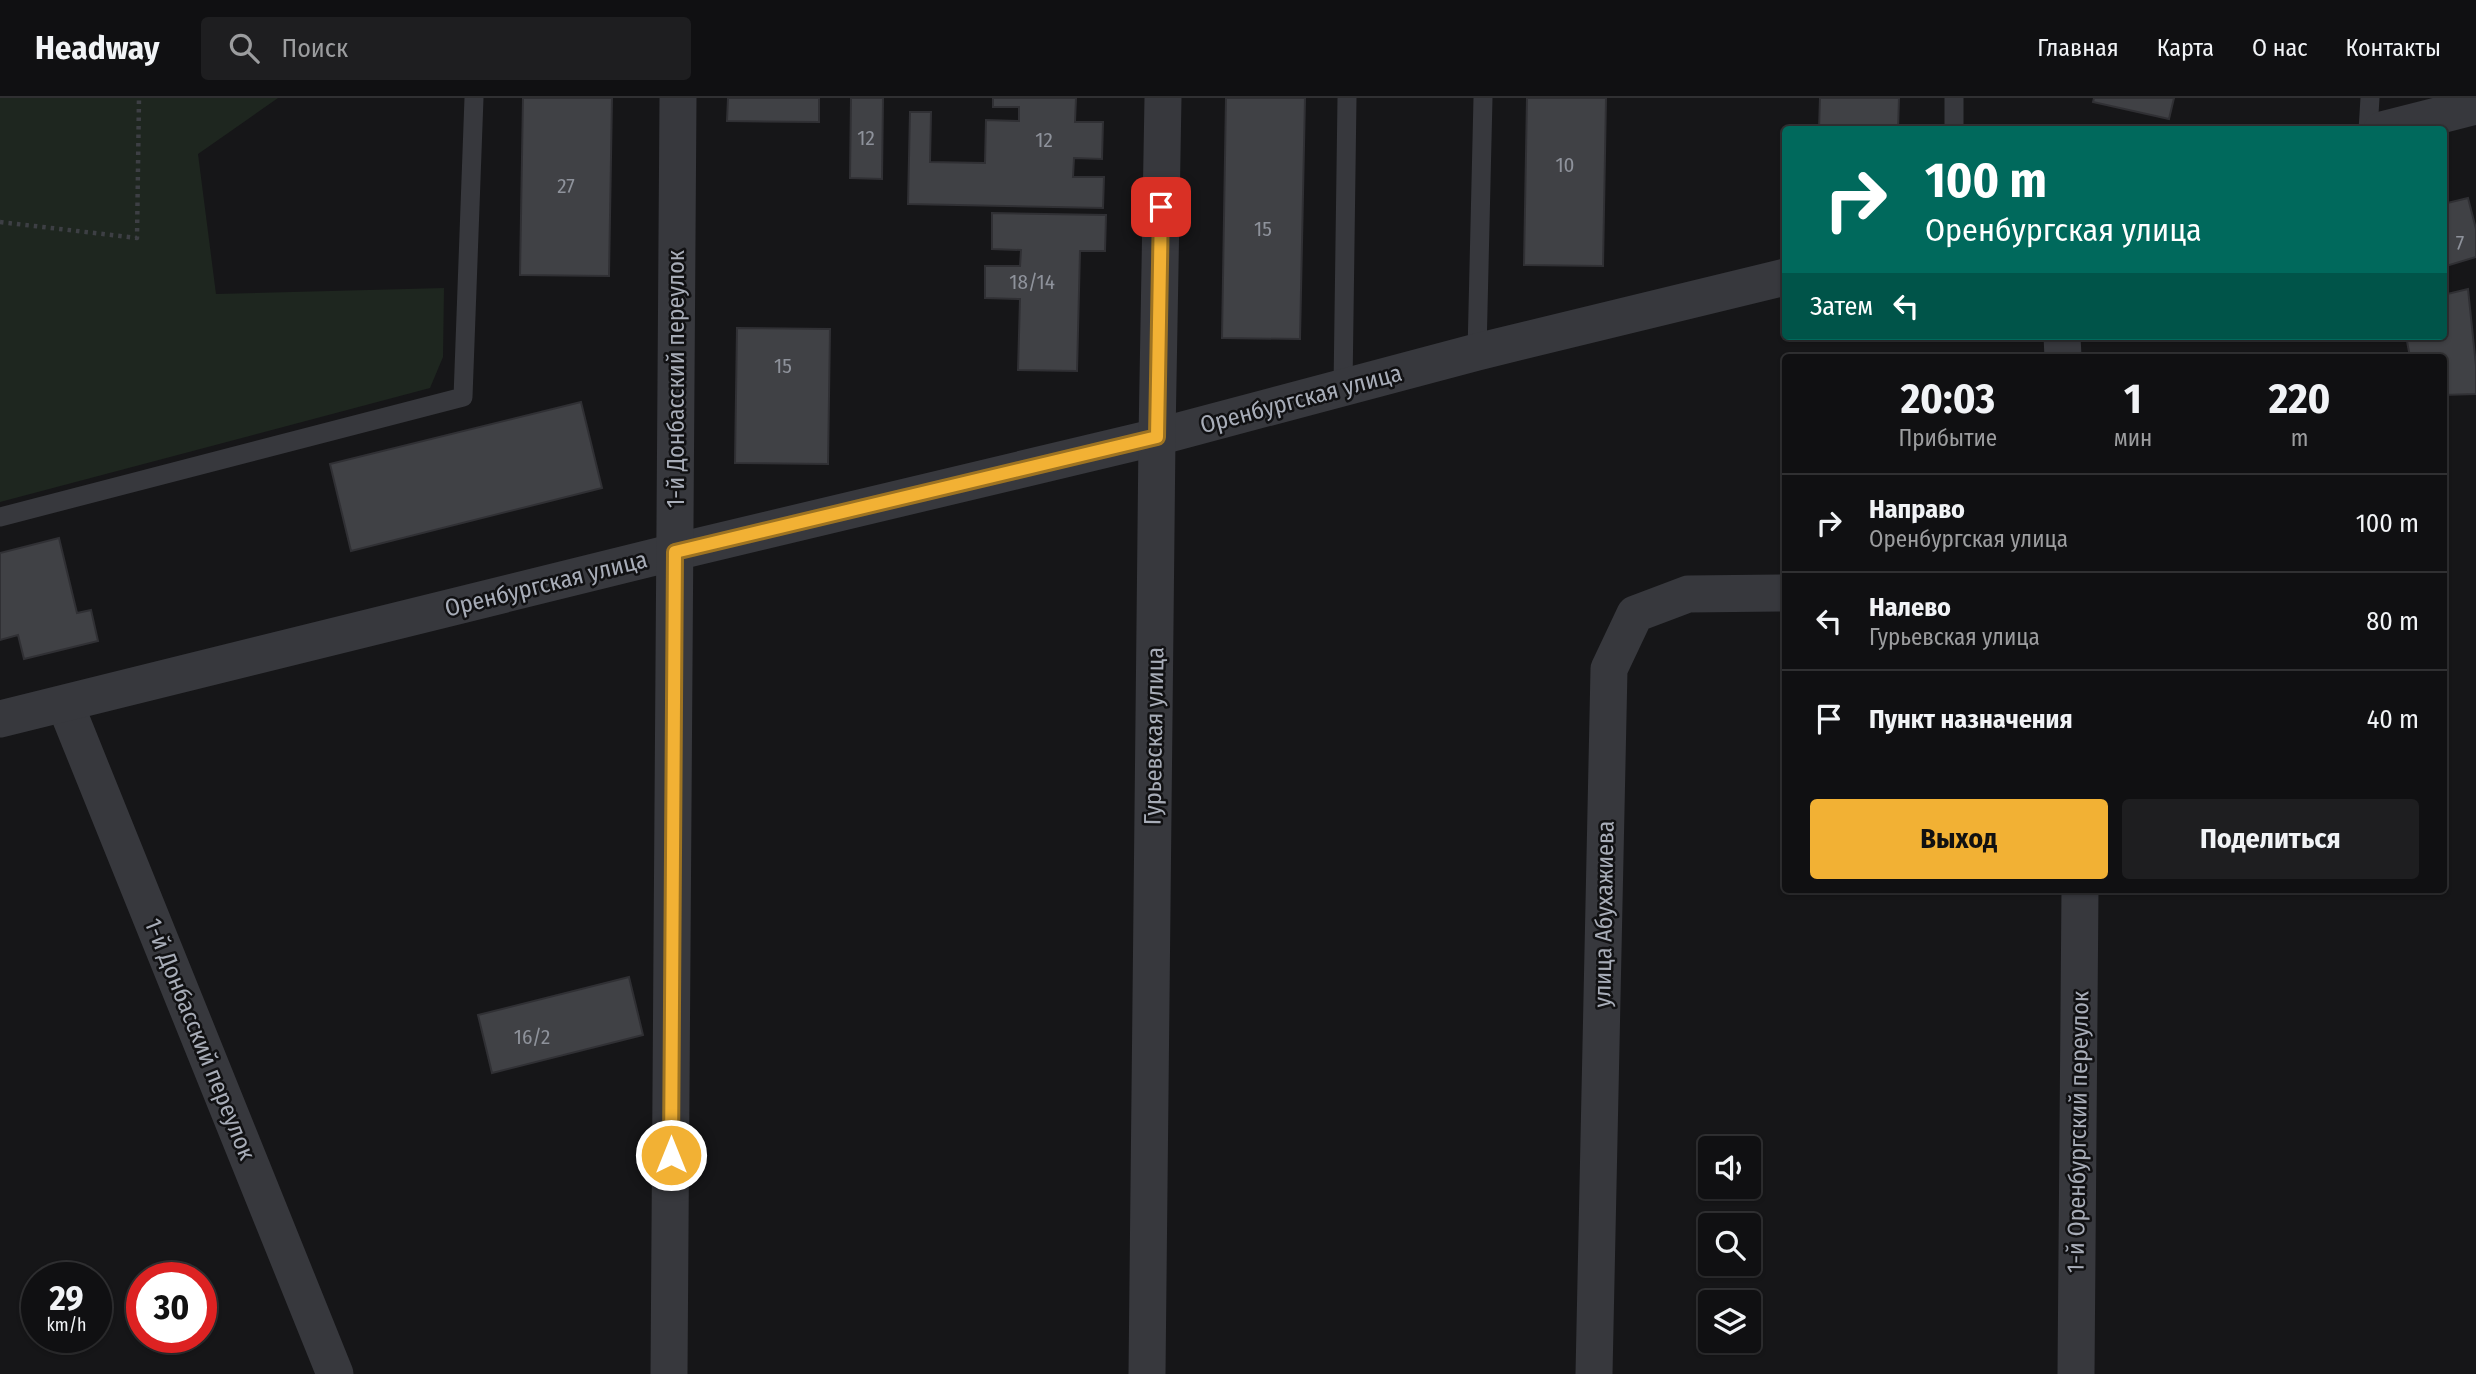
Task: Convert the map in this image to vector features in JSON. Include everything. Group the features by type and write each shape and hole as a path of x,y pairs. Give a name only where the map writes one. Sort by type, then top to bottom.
{"street":[{"name":"1-й Донбасский переулок","path":"669,1374 678,98"},
{"name":"Гурьевская улица","path":"1147,1374 1163,98"},
{"path":"2398,126 2476,106"},
{"name":"Оренбургская улица","path":"0,719 675,552 1157,437 1477,352 1782,278"},
{"name":"улица Абухажиева","path":"1594,1374 1609,669 1635,614 1688,594 1782,593"},
{"name":"1-й Донбасский переулок","path":"65,704 335,1374"},
{"name":"1-й Оренбургский переулок","path":"2076,1374 2080,893"}],"lane":[{"path":"0,517 463,397 474,98"},
{"path":"1343,388 1347,98"},
{"path":"1477,352 1483,98"},
{"path":"1954,98 1954,126"},
{"path":"2368,126 2370,98"}],"path":[{"path":"0,222 137,238 139,98"}],"shaded area":[{"path":"0,98 278,98 198,154 216,294 444,288 443,357 430,388 0,502"}],"building":[{"path":"523,98 612,98 609,276 520,275"},
{"path":"728,98 819,98 819,122 727,121"},
{"path":"851,98 883,98 882,179 850,178"},
{"path":"993,98 1076,98 1075,122 1103,122 1102,159 1074,158 1073,177 1104,177 1103,208 908,204 910,112 931,112 930,162 985,163 986,120 1019,121 1019,107 993,107"},
{"path":"1226,98 1305,98 1300,339 1222,338"},
{"path":"1527,98 1606,98 1603,266 1524,265"},
{"path":"1820,98 1899,98 1898,126 1819,126"},
{"path":"2094,98 2174,98 2169,119 2093,102"},
{"path":"2468,198 2476,229 2476,257 2447,266 2447,203"},
{"path":"992,213 1106,215 1105,251 1080,251 1077,371 1018,370 1020,299 985,298 985,266 1020,266 1021,250 992,249"},
{"path":"2468,289 2476,366 2476,394 2447,395 2447,354 2409,354 2407,340 2447,340 2447,294"},
{"path":"737,328 830,329 828,464 735,463"},
{"path":"581,402 602,488 351,551 330,464"},
{"path":"59,538 77,613 91,610 98,641 24,659 18,635 0,640 0,553"},
{"path":"629,977 643,1035 492,1073 478,1015"}],"route":[{"path":"671,1155 675,552 1157,437 1161,207"}]}
